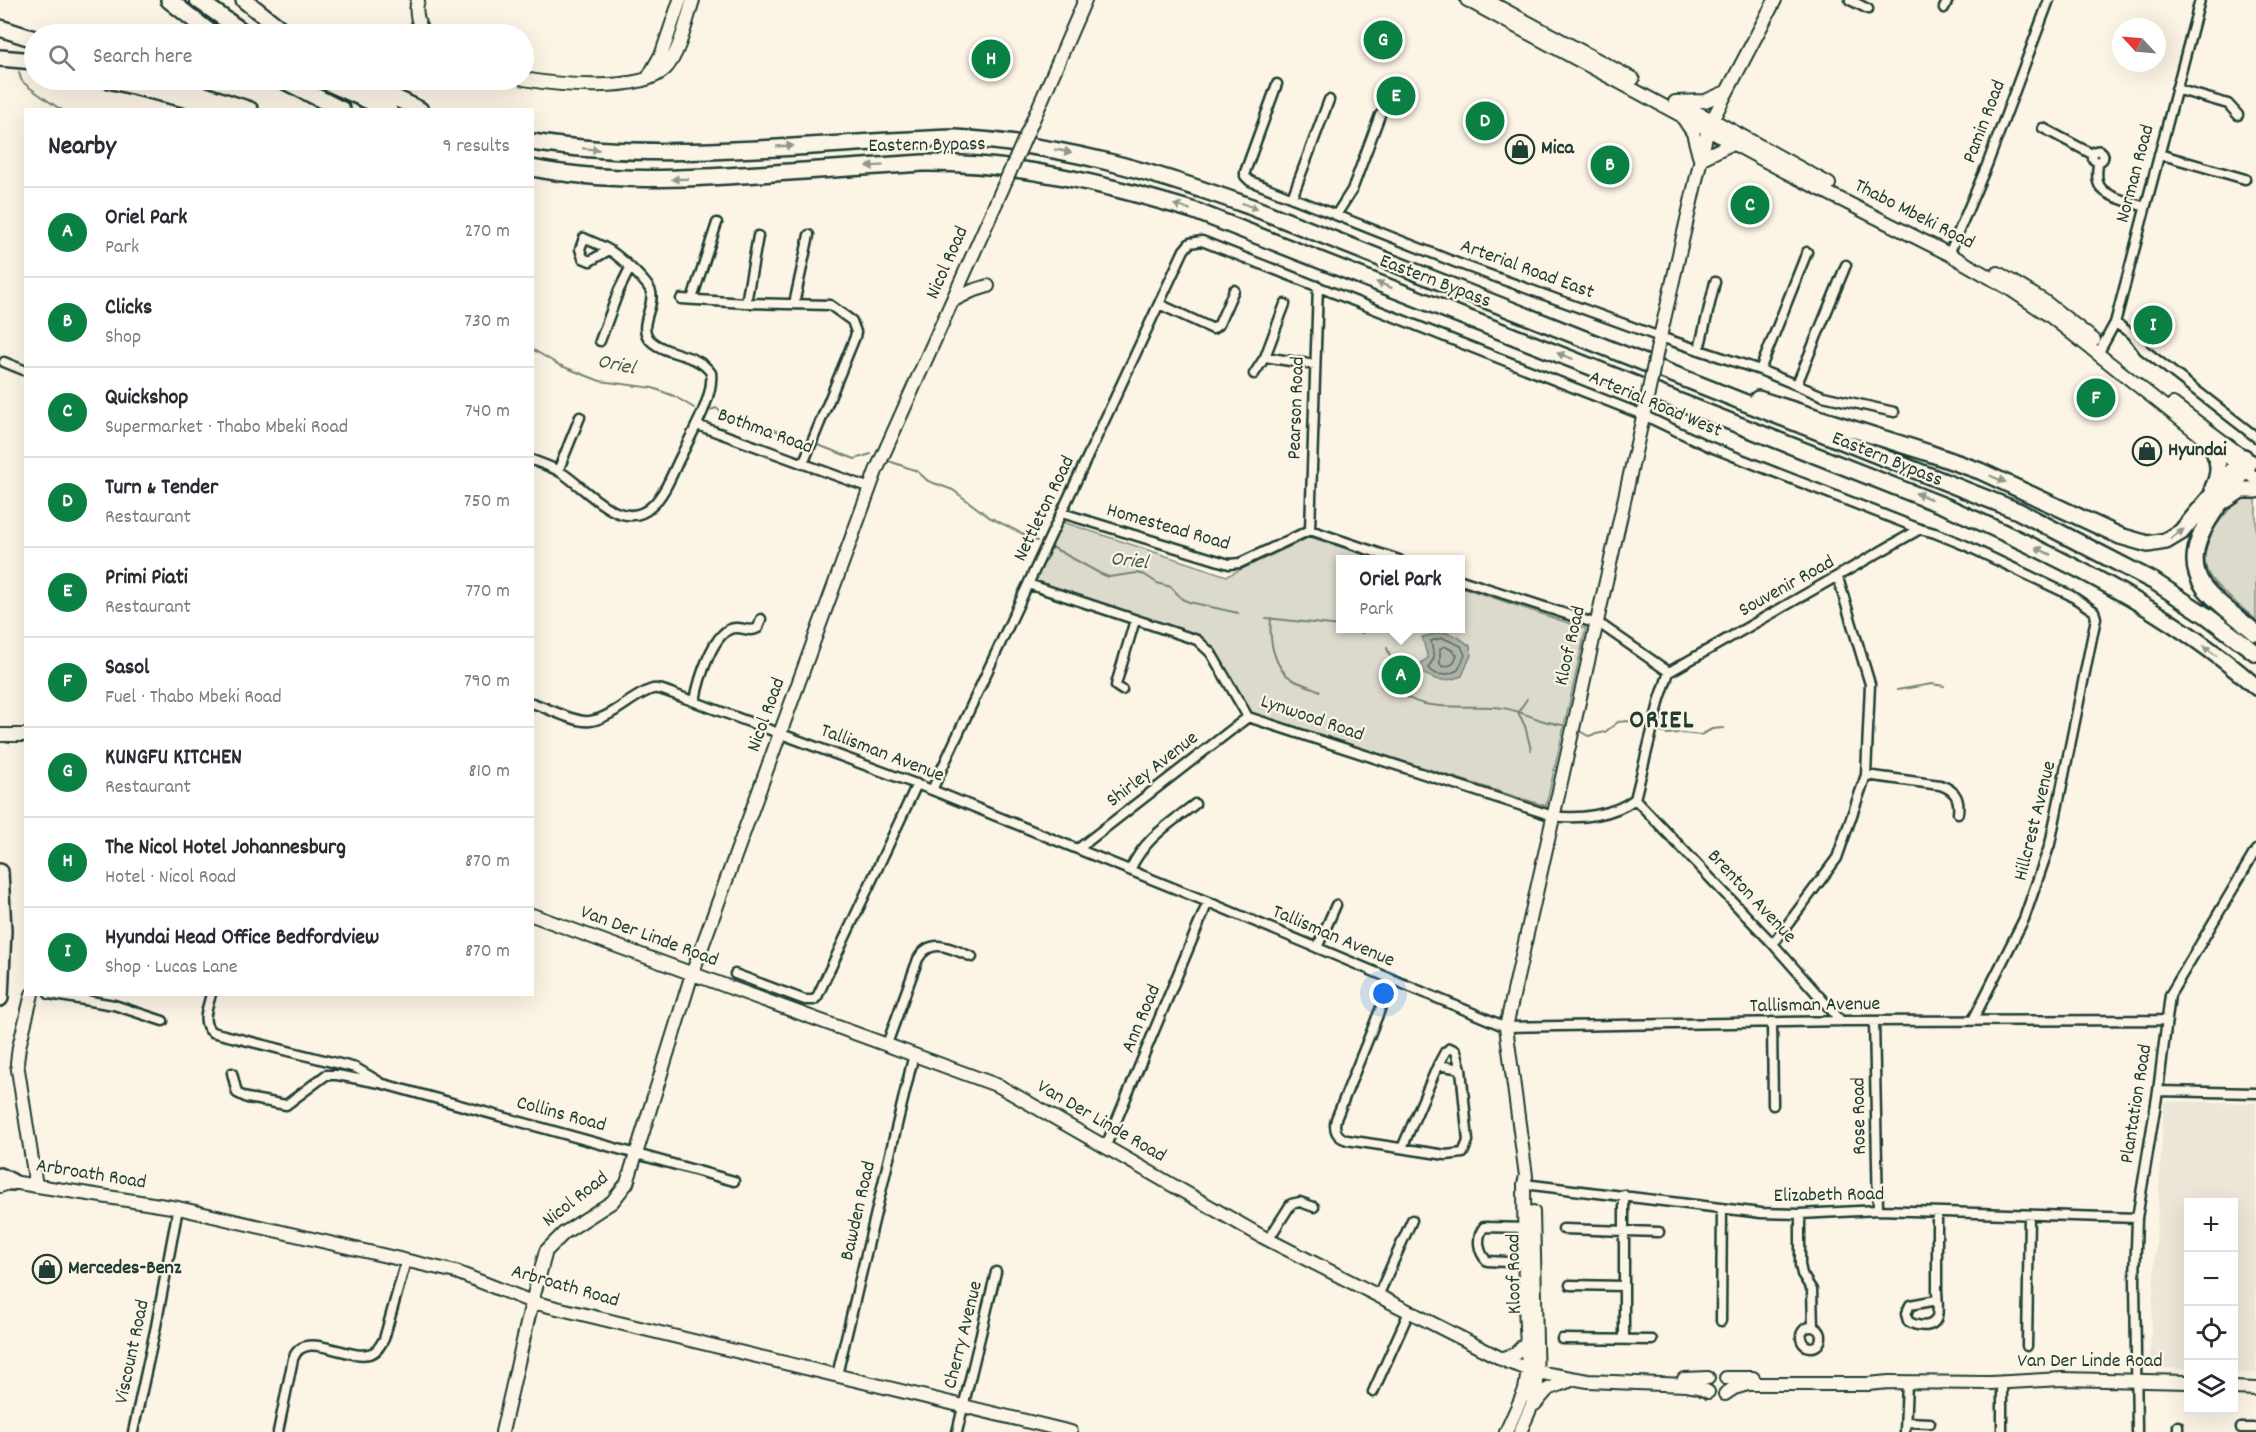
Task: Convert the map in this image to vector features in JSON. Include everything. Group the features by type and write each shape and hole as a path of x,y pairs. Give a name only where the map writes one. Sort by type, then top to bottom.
{"highway":[{"path":"169,0 199,24"},
{"path":"198,0 232,24"},
{"path":"244,0 274,24"},
{"path":"0,28 24,36"},
{"path":"0,58 24,60"},
{"path":"149,90 221,108"},
{"path":"189,90 244,108"},
{"path":"303,90 338,108"},
{"path":"344,90 384,108"},
{"path":"379,90 416,108"},
{"name":"Eastern Bypass","path":"534,142 648,153 956,138 996,140 1068,151 1140,169 1249,206 2018,511 2155,582 2207,616 2256,653"},
{"name":"Eastern Bypass","path":"534,168 568,175 615,179 687,179 923,163 955,163 996,166 1064,176 1154,198 1195,211 1952,508 2068,563 2144,606 2193,638 2256,687"},
{"path":"534,176 568,175"},
{"path":"1682,378 1775,404 1940,456 2031,493 2135,542 2148,544 2166,541 2181,532 2211,507 2248,467"},
{"path":"2211,444 2220,471 2211,507 2196,546 2195,561 2198,574 2205,587 2256,633"},
{"path":"2211,507 2241,490 2256,490"},
{"path":"0,872 3,930 0,998"}],"main road":[{"path":"418,0 416,5 419,24"},
{"path":"676,30 680,0"},
{"path":"534,80 617,85 635,83 649,76 693,0"},
{"name":"Nicol Road","path":"502,1432 544,1259 550,1245 618,1196 627,1183 692,974 870,488 1085,0"},
{"path":"1467,0 1525,27"},
{"path":"1486,0 1525,27"},
{"name":"Kloof Road","path":"1533,1371 1527,1181 1506,1028 1709,124 1775,0"},
{"name":"Thabo Mbeki Road","path":"1525,27 1966,260 2100,350 2248,467"},
{"path":"1725,93 1726,117 1737,139 1700,161 1693,133 1676,107 1705,101 1725,93"},
{"name":"Thabo Mbeki Road","path":"1966,260 2011,280 2044,301 2211,444 2248,467"},
{"path":"952,301 988,286"},
{"path":"0,735 21,734"},
{"name":"Van Der Linde Road","path":"534,916 999,1086 1268,1240 1505,1361 1533,1371 1605,1383 1708,1378"},
{"path":"31,996 18,1047 17,1063 36,1186"},
{"name":"Arbroath Road","path":"4,1182 178,1208 406,1261 465,1275 532,1302 1071,1432"},
{"path":"1519,1406 1518,1377 1505,1361 1532,1345 1551,1368 1568,1378 1543,1393 1520,1432"},
{"path":"1506,1432 1533,1371"},
{"path":"1526,1420 1535,1394 1533,1371"},
{"path":"1717,1374 1726,1378 1729,1384 1725,1394 1717,1396 1708,1392 1706,1384 1708,1378 1717,1374"},
{"name":"Van Der Linde Road","path":"1726,1378 1869,1378 1889,1382"},
{"name":"Van Der Linde Road","path":"1635,1382 1652,1386 1693,1386 1708,1392"},
{"name":"Van Der Linde Road","path":"1725,1394 1734,1388 1748,1384 2184,1382"},
{"name":"Van Der Linde Road","path":"2136,1383 2184,1387"},
{"path":"2238,1383 2256,1384"},
{"path":"2238,1388 2256,1389"}],"street":[{"path":"1850,0 1868,9"},
{"name":"Pamin Road","path":"1950,251 1991,155 2049,0"},
{"name":"Norman Road","path":"2100,350 2115,323 2200,0"},
{"name":"Arterial Road East","path":"1277,84 1245,176 1250,181 1457,263 1660,337 1760,370 1823,396 1894,412"},
{"path":"2176,89 2228,104 2238,116"},
{"path":"1292,198 1329,100"},
{"path":"1336,215 1352,190 1380,115"},
{"path":"2043,128 2095,158 2101,188 2109,194 2145,207"},
{"path":"2159,154 2244,179"},
{"path":"692,299 717,223"},
{"path":"746,303 758,236"},
{"path":"794,304 808,236"},
{"name":"Arterial Road West","path":"1190,243 1203,241 1643,415 1708,446 1967,546 2070,595 2094,611 2096,618"},
{"name":"Nettleton Road","path":"932,790 1184,250 1190,243"},
{"path":"609,250 650,290 651,299 645,326 650,340 698,362 711,373 711,386 697,425"},
{"path":"1760,370 1807,252"},
{"path":"1797,384 1846,265"},
{"path":"600,341 619,290 630,268"},
{"path":"1699,350 1715,282"},
{"name":"Pearson Road","path":"1310,530 1318,286"},
{"path":"1159,304 1213,329 1219,324 1234,290"},
{"path":"681,299 830,305 852,321 856,332 803,464"},
{"path":"1254,374 1265,357 1285,304"},
{"path":"2115,323 2132,334 2144,350 2256,437"},
{"path":"1265,357 1315,365"},
{"path":"4,362 24,370"},
{"path":"558,471 580,417"},
{"name":"Bothma Road","path":"534,461 558,471 610,510 626,514 640,514 651,507 660,496 697,425 870,488"},
{"name":"Homestead Road","path":"1062,513 1229,564 1240,564 1310,530"},
{"name":"Souvenir Road","path":"1669,672 1838,578 1920,529"},
{"path":"1310,530 1384,555"},
{"path":"1773,944 1837,858 1866,775 1870,684 1838,578"},
{"path":"1465,581 1609,628 1669,672 1635,799"},
{"name":"Lynwood Road","path":"1028,584 1202,644 1211,653 1248,717 1553,816 1566,818 1613,810 1635,799"},
{"name":"Hillcrest Avenue","path":"1973,1020 2036,891 2050,844 2096,618"},
{"path":"695,701 697,687 710,655 721,636 736,627 748,631 754,630 758,628 760,619"},
{"path":"1122,690 1116,686 1135,620"},
{"name":"Tallisman Avenue","path":"534,704 575,719 588,721 610,713 653,689 663,690 932,790 1208,902 1506,1028 1841,1021 2166,1020"},
{"name":"Shirley Avenue","path":"1078,849 1248,717"},
{"path":"1866,775 1940,785 1950,789 1957,796 1958,813"},
{"path":"735,974 805,1000 814,1000 817,997 917,784"},
{"name":"Brenton Avenue","path":"1635,799 1773,944 1841,1021"},
{"path":"1130,870 1137,855 1149,840 1196,804"},
{"name":"Plantation Road","path":"2137,1432 2134,1279 2137,1218 2158,1091 2170,995 2256,850"},
{"name":"Ann Road","path":"1105,1148 1208,902"},
{"path":"1317,948 1336,905"},
{"path":"887,1044 918,959 924,950 929,946 939,945 972,957"},
{"path":"1392,980 1334,1126 1342,1139 1402,1148 1453,1155 1463,1153 1468,1141 1461,1069 1456,1051 1450,1048 1445,1052 1402,1148"},
{"path":"61,996 114,1005 164,1021"},
{"path":"211,996 205,1021 212,1032 356,1068 380,1083"},
{"name":"Rose Road","path":"1874,1021 1878,1210"},
{"path":"1772,1022 1773,1105"},
{"name":"Bawden Road","path":"837,1375 914,1054"},
{"path":"1438,1065 1461,1069"},
{"path":"232,1073 235,1089 242,1096 276,1104 289,1103 326,1075 380,1083"},
{"name":"Collins Road","path":"380,1083 734,1181"},
{"path":"2158,1091 2256,1093"},
{"name":"Elizabeth Road","path":"1527,1181 1761,1213 1800,1214 1878,1210 2137,1218"},
{"path":"1624,1195 1624,1339"},
{"path":"1268,1240 1291,1204 1300,1202 1314,1207"},
{"name":"Viscount Road","path":"133,1432 178,1208"},
{"path":"1721,1321 1722,1208"},
{"path":"1937,1213 1937,1300"},
{"path":"1800,1214 1800,1269 1813,1293 1813,1327"},
{"path":"2027,1346 2029,1215"},
{"path":"1378,1296 1412,1220"},
{"path":"1529,1228 1488,1226 1482,1229 1479,1237 1481,1255 1487,1261 1529,1263"},
{"path":"1563,1229 1659,1232"},
{"path":"278,1432 293,1359 298,1350 310,1345 366,1354 377,1350 384,1339 406,1261"},
{"name":"Cherry Avenue","path":"957,1432 996,1272"},
{"path":"1570,1285 1624,1286"},
{"path":"1373,1392 1408,1312"},
{"path":"1562,1339 1652,1340"},
{"path":"1905,1432 1907,1382"},
{"path":"1999,1383 2002,1432"},
{"path":"1905,1422 1930,1423"},
{"path":"2241,1428 2256,1428"}],"shaded area":[{"path":"2243,495 2256,495 2256,620 2217,586 2205,564 2205,553 2213,531"},
{"path":"1063,522 1227,576 1310,537 1365,555 1336,555 1336,633 1465,633 1465,588 1586,629 1546,806 1250,713 1202,637 1031,582"},
{"path":"2164,1101 2256,1103 2256,1373 2238,1372 2238,1198 2184,1198 2184,1369 2149,1367"}],"water":[{"path":"1447,633 1458,637 1470,646 1471,655 1462,676 1449,680 1435,679 1419,671 1422,662 1428,658 1422,637"}],"waterway":[{"name":"Oriel","path":"19,72 24,83"},
{"name":"Oriel","path":"34,90 59,108"},
{"name":"Oriel","path":"534,350 559,365 600,381 653,388 674,396 694,408"},
{"name":"Oriel","path":"706,412 716,408 729,418 759,424 805,442"},
{"path":"818,445 855,459 871,454"},
{"name":"Oriel","path":"889,461 917,471 928,481 953,490 989,517 1037,541"},
{"name":"Oriel","path":"1052,547 1109,577 1137,573 1145,575 1157,583 1171,587 1182,599 1189,602 1238,613"},
{"path":"1266,618 1336,625"},
{"path":"1271,618 1272,644 1281,668 1293,680 1320,691"},
{"path":"1387,648 1398,688 1407,697 1418,702 1448,707 1503,708 1570,727"},
{"path":"1897,690 1932,684 1944,686"},
{"path":"1527,699 1518,712 1525,726 1531,750"},
{"path":"1578,730 1588,736 1605,732 1618,722 1628,721 1647,727"},
{"path":"1681,733 1701,735 1712,729 1723,728"},
{"path":"1658,731 1667,734 1678,733"}],"place":[{"name":"KUNGFU KITCHEN","path":"1383,40"},
{"name":"The Nicol Hotel Johannesburg","path":"991,59"},
{"name":"Primi Piati","path":"1396,96"},
{"name":"Turn & Tender","path":"1485,121"},
{"name":"Mica","path":"1520,149"},
{"name":"Clicks","path":"1610,165"},
{"name":"Quickshop","path":"1750,205"},
{"name":"Hyundai Head Office Bedfordview","path":"2153,325"},
{"name":"Sasol","path":"2096,398"},
{"name":"Hyundai","path":"2147,451"},
{"name":"Oriel Park","path":"1401,675"},
{"name":"Mercedes-Benz","path":"47,1269"}],"district":[{"name":"ORIEL","path":"1662,721"}]}
